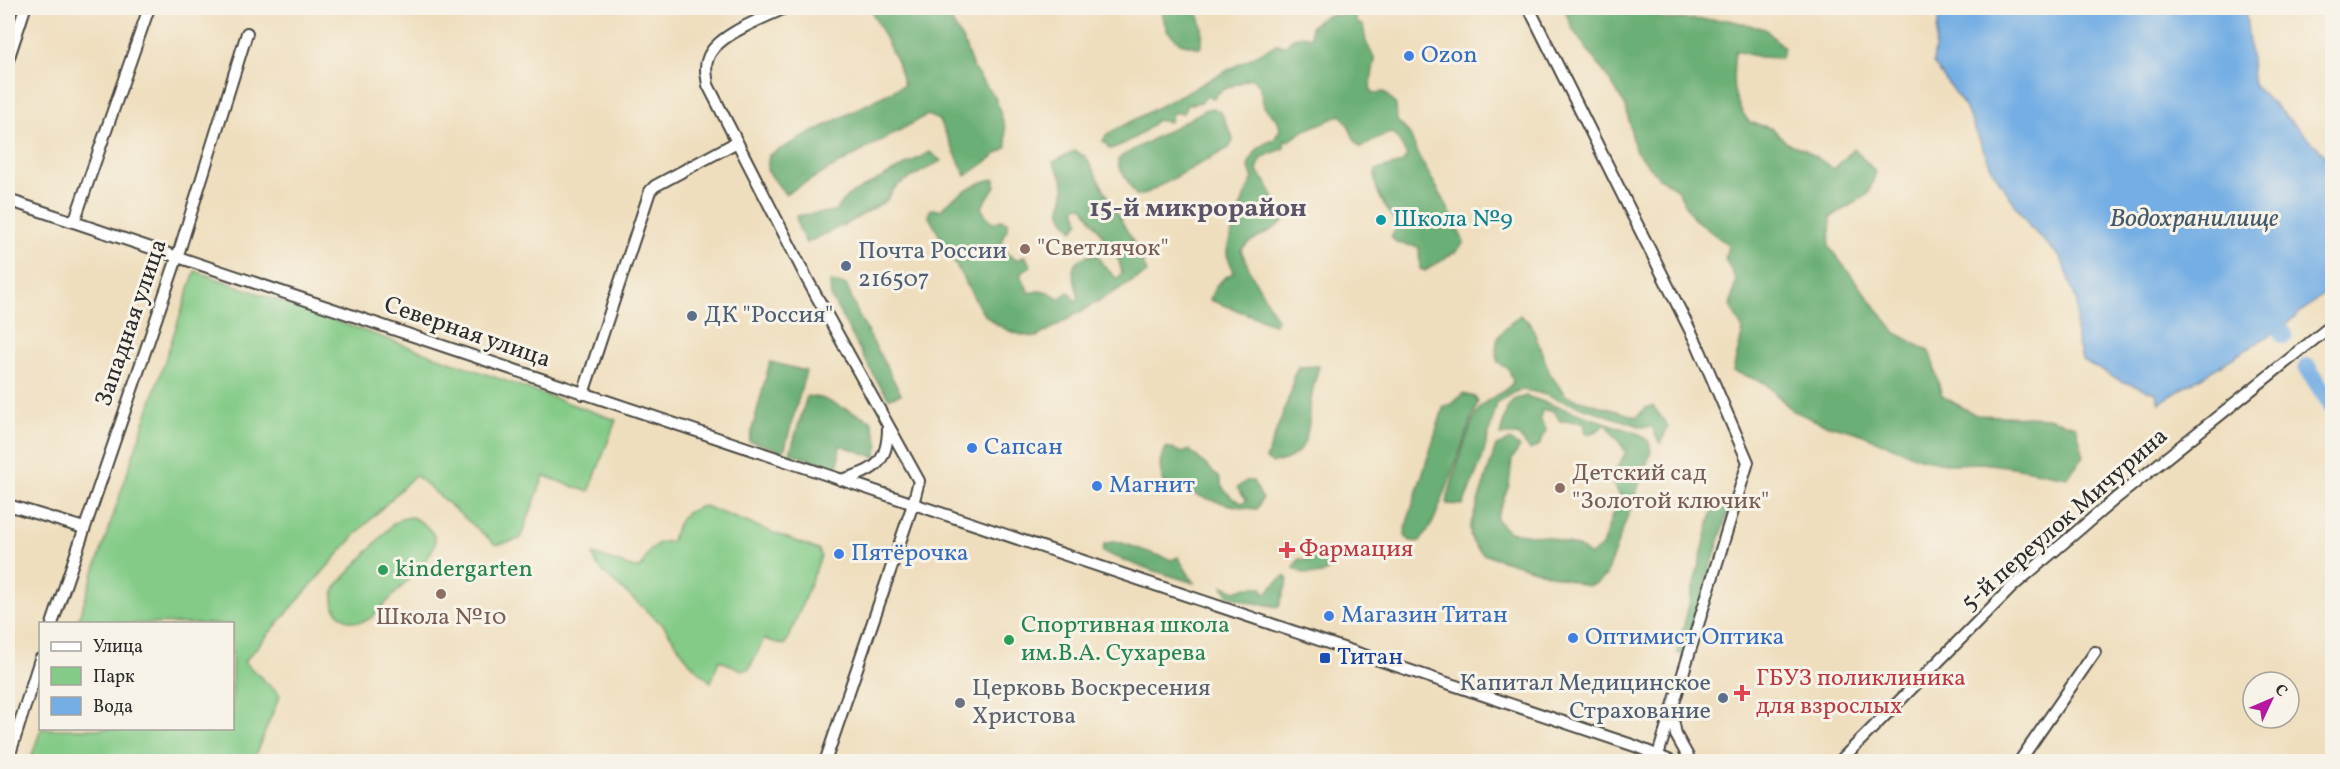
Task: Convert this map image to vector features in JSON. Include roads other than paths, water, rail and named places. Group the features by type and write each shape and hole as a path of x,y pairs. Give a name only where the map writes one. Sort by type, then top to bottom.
{"street":[{"path":"8,60 25,8"},
{"path":"74,222 149,8"},
{"path":"785,8 726,37 711,51 705,69 708,85 807,279 919,481 825,762"},
{"path":"1529,8 1698,346 1748,462 1674,708 1654,758"},
{"name":"Западная улица","path":"53,622 177,258 247,33"},
{"path":"583,394 650,191 655,186 737,142"},
{"name":"Северная улица","path":"8,200 1635,746 1654,758 1673,762"},
{"name":"5-й переулок Мичурина","path":"1839,762 2012,587 2115,499 2332,325"},
{"path":"841,480 872,469 880,462 888,442 888,427"},
{"path":"8,505 84,528"},
{"path":"2019,762 2095,652"},
{"path":"8,760 39,661"},
{"path":"1674,708 1676,735 1691,762"}],"water":[{"name":"Водохранилище","path":"1940,8 2245,8 2254,86 2332,161 2332,287 2280,329 2159,403 2156,393 2121,381 2082,360 2076,334 2077,301 2061,258 2030,227 1993,171 1965,107 1933,63"}],"waterway":[{"path":"2280,329 2284,335"},
{"path":"2307,367 2332,406"}],"place":[{"name":"Ozon","path":"1409,56"},
{"name":"Школа №9","path":"1381,220"},
{"name":"\"Светлячок\"","path":"1025,249"},
{"name":"Почта России 216507","path":"846,266"},
{"name":"ДК \"Россия\"","path":"692,316"},
{"name":"Сапсан","path":"972,448"},
{"name":"Магнит","path":"1097,486"},
{"name":"Детский сад \"Золотой ключик\"","path":"1560,488"},
{"name":"Фармация","path":"1287,550"},
{"name":"Пятёрочка","path":"839,554"},
{"name":"kindergarten","path":"383,570"},
{"name":"Школа №10","path":"441,594"},
{"name":"Магазин Титан","path":"1329,616"},
{"name":"Оптимист Оптика","path":"1573,638"},
{"name":"Спортивная школа им.В.А. Сухарева","path":"1009,640"},
{"name":"Титан","path":"1325,658"},
{"name":"ГБУЗ поликлиника для взрослых","path":"1742,693"},
{"name":"Капитал Медицинское Страхование","path":"1723,698"},
{"name":"Церковь Воскресения Христова","path":"960,703"}],"district":[{"name":"15-й микрорайон","path":"1198,209"}]}
